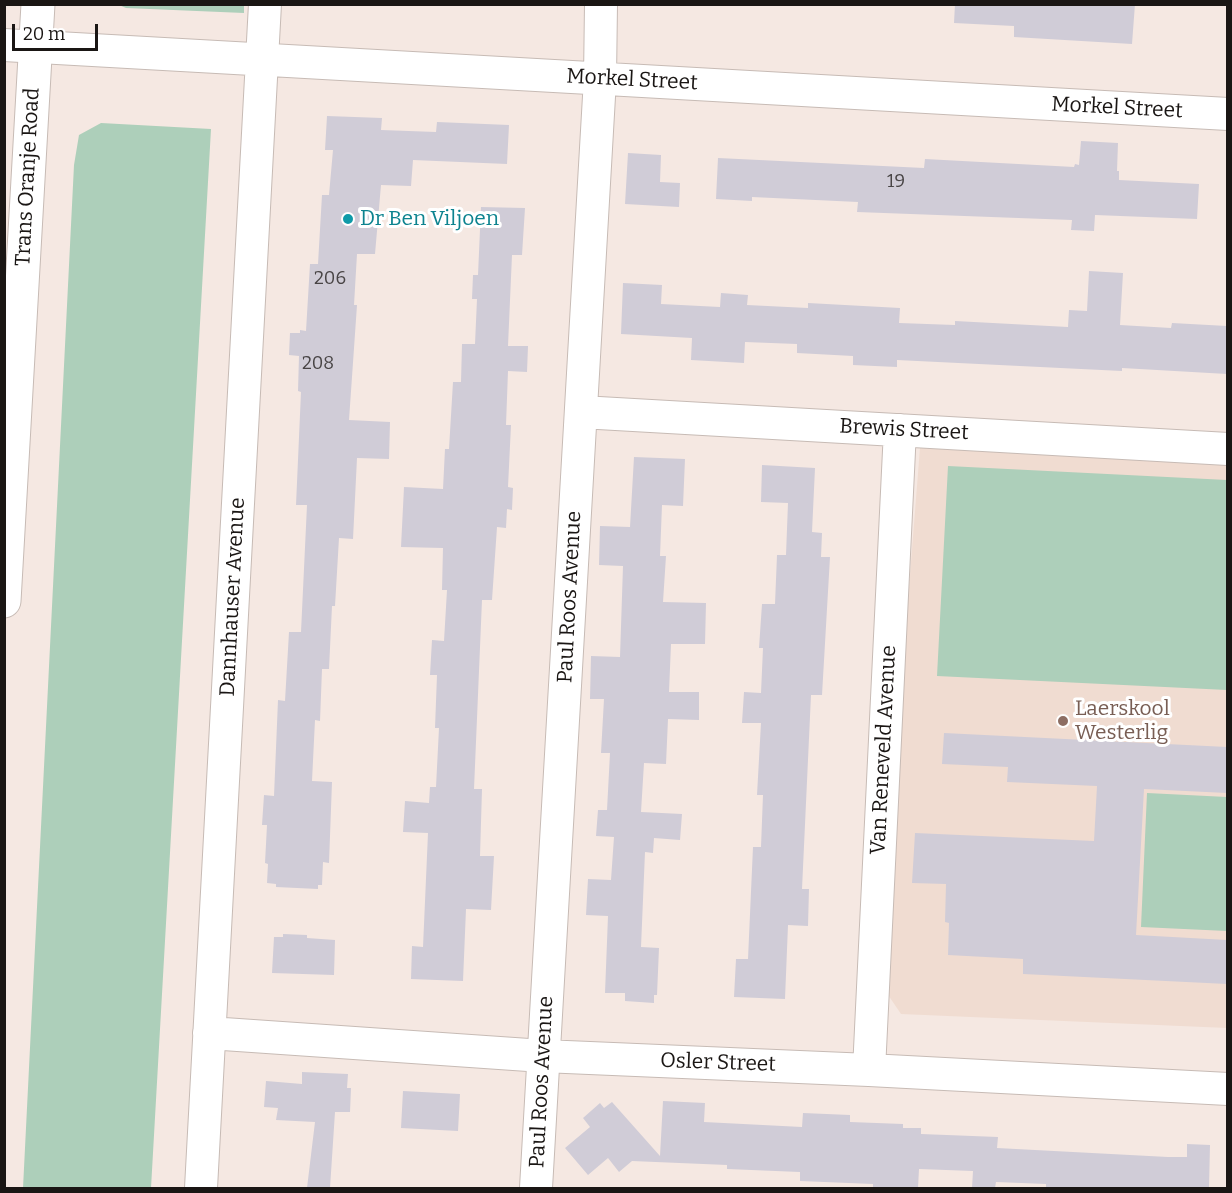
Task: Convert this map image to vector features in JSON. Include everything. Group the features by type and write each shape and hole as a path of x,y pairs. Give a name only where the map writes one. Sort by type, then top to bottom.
{"main road":[{"name":"Trans Oranje Road","path":"4,601 20,46 38,4"}],"street":[{"name":"Dannhauser Avenue","path":"201,1188 265,4"},
{"name":"Paul Roos Avenue","path":"536,1188 600,78 601,4"},
{"name":"Morkel Street","path":"20,46 1227,114"},
{"name":"Brewis Street","path":"581,412 1227,449"},
{"name":"Van Reneveld Avenue","path":"869,1070 900,430"},
{"name":"Osler Street","path":"209,1033 543,1056 1227,1089"}],"shaded area":[{"name":"Laerskool Westerlig","path":"920,448 1227,461 1227,1028 901,1014 878,980"}],"green space":[{"path":"244,4 244,13 126,8 119,5"},
{"path":"101,123 211,129 151,1188 23,1188 74,165 79,135"},
{"path":"948,466 1227,480 1227,690 937,676"},
{"path":"1147,793 1227,797 1227,931 1141,927"}],"building":[{"path":"955,4 1135,4 1132,44 1014,37 1014,26 954,23"},
{"path":"327,116 382,118 381,130 436,132 437,122 509,125 507,164 413,160 411,186 381,185 375,254 357,254 354,305 357,305 349,420 390,422 389,459 357,458 353,539 339,538 335,606 332,606 329,669 322,669 320,721 315,720 312,781 332,782 329,863 323,862 322,885 318,885 318,889 276,887 276,884 267,883 268,864 265,863 267,825 262,825 264,795 274,796 278,700 285,701 289,632 301,632 307,505 296,505 301,392 298,391 299,356 289,355 290,333 306,331 310,264 318,264 322,195 329,195 333,150 325,150"},
{"path":"1081,141 1118,143 1119,180 1199,184 1197,219 1095,215 1094,231 1071,230 1072,220 857,212 858,202 752,197 752,201 716,199 718,158 924,168 925,159 1074,167 1075,164 1079,165"},
{"path":"628,153 661,155 660,182 680,183 679,207 625,204"},
{"path":"481,207 525,208 522,255 512,255 508,346 528,346 527,372 508,371 506,425 511,425 508,487 513,488 512,510 507,509 506,528 497,527 492,600 482,600 474,789 482,789 480,856 494,856 491,910 466,909 463,981 411,979 412,946 423,947 428,833 403,832 405,801 429,803 430,787 436,787 439,728 435,728 437,675 430,675 432,640 444,641 447,590 442,590 443,548 401,547 404,487 443,489 445,449 449,449 453,382 461,382 462,344 475,344 477,299 472,299 473,275 478,275"},
{"path":"1089,271 1123,273 1120,325 1171,328 1172,323 1227,326 1227,374 897,360 897,367 853,365 853,356 797,353 797,344 745,342 744,363 691,360 692,338 621,334 623,283 662,285 661,304 720,307 721,293 748,295 747,305 808,308 808,303 900,308 899,323 955,325 955,321 1068,327 1069,310 1087,311"},
{"path":"634,457 685,459 683,506 662,505 660,556 666,556 663,602 706,603 705,644 671,644 669,692 699,692 699,720 668,719 666,764 644,763 641,812 682,814 680,840 654,838 653,853 645,852 641,947 659,948 657,995 654,995 654,1003 625,1001 625,993 605,993 608,916 586,915 588,879 611,880 614,837 596,836 598,810 607,810 610,753 601,753 604,699 590,699 591,656 620,657 623,566 599,565 600,526 630,527"},
{"path":"762,465 815,468 812,532 822,533 821,557 830,557 822,695 811,695 802,889 809,889 808,926 788,925 785,999 734,997 736,959 748,959 753,847 761,847 763,795 757,795 761,723 742,723 744,692 761,693 763,648 759,648 762,604 775,604 777,555 786,555 788,503 761,502"},
{"path":"944,733 1227,747 1227,793 1144,789 1136,935 1227,940 1227,984 1023,974 1023,959 948,955 949,923 945,922 946,884 912,883 915,833 1094,841 1097,786 1007,782 1008,767 942,764"},
{"path":"283,934 335,940 334,975 272,973 274,937 283,937"},
{"path":"302,1072 348,1074 347,1088 351,1088 350,1112 335,1112 330,1188 307,1188 315,1122 276,1120 278,1108 264,1107 266,1081 302,1084"},
{"path":"403,1091 460,1094 458,1131 401,1128"},
{"path":"663,1101 705,1103 704,1122 802,1127 803,1113 850,1115 850,1122 903,1124 903,1128 921,1128 921,1134 998,1137 997,1148 1187,1157 1187,1144 1210,1145 1209,1188 1046,1188 1046,1184 996,1182 995,1188 972,1188 973,1171 919,1169 918,1188 873,1188 873,1184 800,1181 800,1172 727,1169 727,1165 632,1161 619,1172 608,1158 588,1175 565,1148 590,1127 583,1118 600,1103 604,1108 612,1102 660,1156"}],"place":[{"name":"Dr Ben Viljoen","path":"348,219"},
{"name":"Laerskool Westerlig","path":"1063,721"}]}
